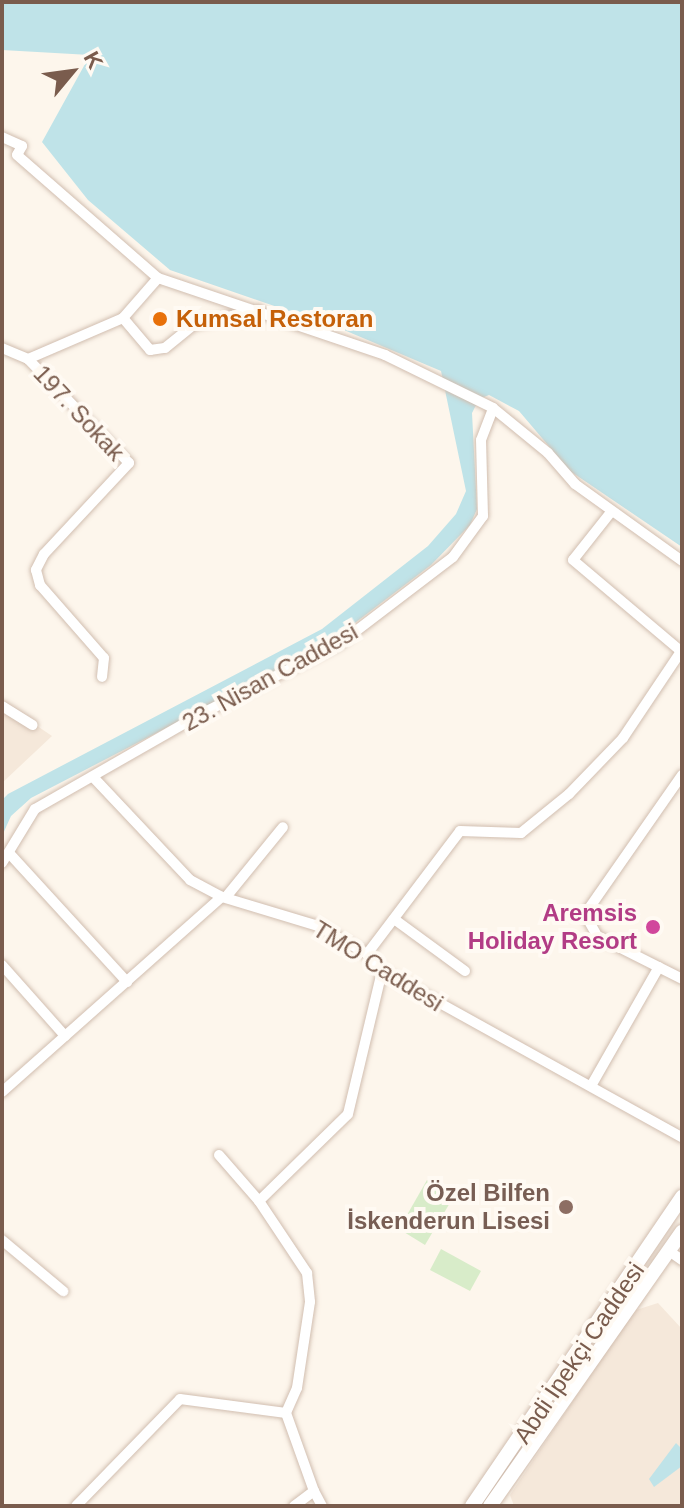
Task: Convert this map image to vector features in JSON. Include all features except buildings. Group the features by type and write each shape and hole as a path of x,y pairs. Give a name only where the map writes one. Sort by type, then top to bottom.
{"street":[{"path":"2,137 22,146 17,155 158,278 385,355 493,408 611,512 682,561"},
{"path":"28,359 123,318 158,278"},
{"path":"123,318 150,350 165,348 193,325 259,310"},
{"name":"197. Sokak","path":"2,348 28,359 129,463 44,554 36,570 40,585 104,658 102,677"},
{"name":"23. Nisan Caddesi","path":"2,863 35,809 201,714 339,644 453,557 483,516 481,440 493,408"},
{"path":"367,954 460,831 507,837 521,833 569,794 623,738 682,651 573,560 611,512"},
{"path":"2,706 32,725"},
{"path":"682,775 585,914 597,936 682,979"},
{"name":"TMO Caddesi","path":"94,778 190,880 224,897 294,916 367,954 382,971 682,1137"},
{"path":"2,1092 224,897 283,827"},
{"path":"9,853 127,982"},
{"path":"394,919 465,971"},
{"path":"2,965 65,1036"},
{"path":"591,1086 659,967"},
{"path":"259,1201 348,1114 382,971"},
{"path":"219,1155 259,1201 307,1273 310,1302 297,1388 286,1413 322,1506"},
{"name":"Abdi İpekçi Caddesi","path":"472,1506 682,1197"},
{"name":"Abdi İpekçi Caddesi","path":"490,1506 682,1232"},
{"path":"2,1240 63,1291"},
{"path":"669,1251 682,1260"},
{"path":"76,1506 180,1399 286,1413"},
{"path":"294,1506 314,1491"}],"shaded area":[{"path":"2,702 52,736 2,783"},
{"path":"658,1303 682,1329 682,1506 514,1506 510,1495 633,1311"}],"green space":[{"path":"427,1180 454,1196 425,1245 399,1229"},
{"path":"441,1249 481,1271 470,1291 430,1270"}],"water":[{"path":"2,2 682,2 682,547 570,471 519,411 489,395 479,399 472,413 477,509 470,525 431,565 326,645 31,798 11,816 2,836 2,800 8,794 322,629 428,546 456,514 466,491 441,371 344,330 170,270 88,200 42,142 90,55 2,50"},
{"path":"676,1443 682,1449 682,1466 654,1487 649,1479"}],"place":[{"name":"Kumsal Restoran","path":"160,319"},
{"name":"Aremsis Holiday Resort","path":"653,927"},
{"name":"Özel Bilfen İskenderun Lisesi","path":"566,1207"}]}
